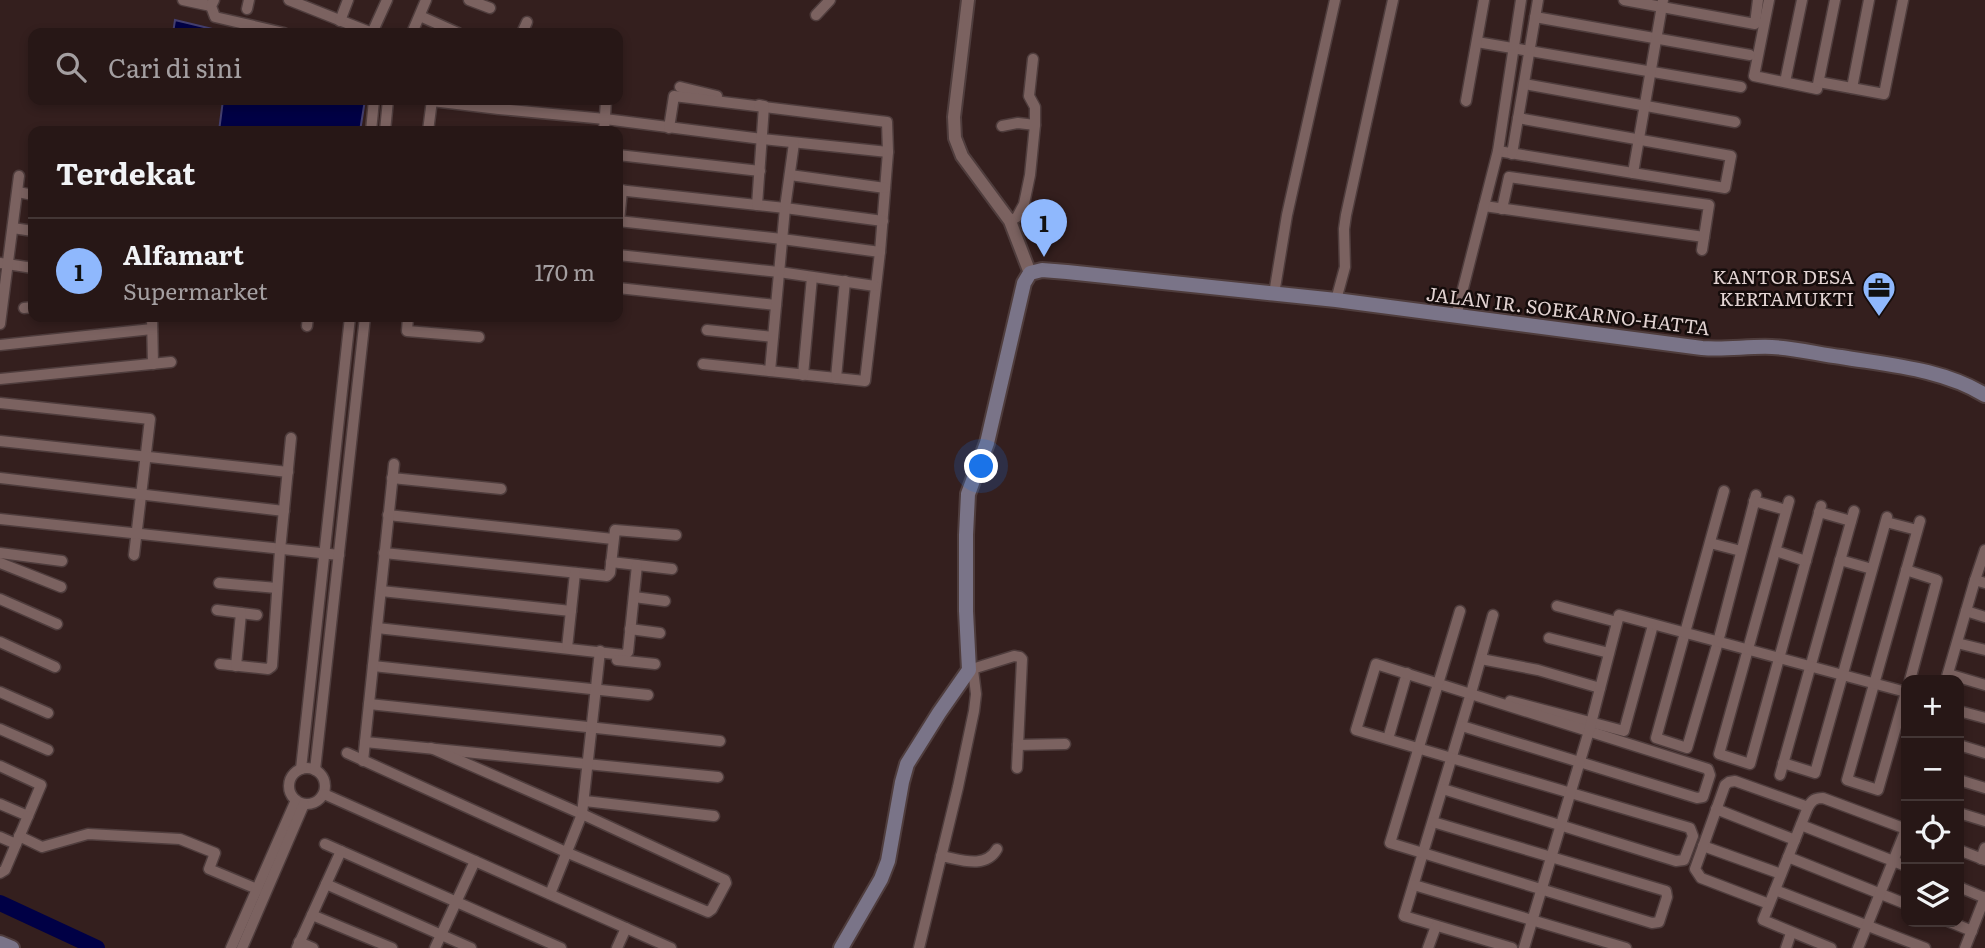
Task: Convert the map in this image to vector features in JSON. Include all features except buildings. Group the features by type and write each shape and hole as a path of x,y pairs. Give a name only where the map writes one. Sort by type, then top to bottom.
{"main road":[{"name":"JALAN IR. SOEKARNO-HATTA","path":"1030,273 1042,270 1135,278 1336,300 1702,348 1774,347 1944,376 1963,382 1985,395"},
{"path":"841,948 881,879 888,861 907,764 970,666 966,643 968,494 987,443 1024,283 1030,273"},
{"path":"0,943 12,948"}],"street":[{"path":"183,0 213,3 215,17 262,28"},
{"path":"289,0 359,28"},
{"path":"340,21 348,0"},
{"path":"375,28 387,0"},
{"path":"414,28 426,0"},
{"path":"469,0 490,8"},
{"path":"816,15 830,0"},
{"path":"968,0 954,117 955,138 962,156 1010,221 1030,273"},
{"path":"1274,294 1287,215 1335,0"},
{"path":"1336,300 1345,267 1344,229 1352,184 1393,0"},
{"path":"1466,101 1484,0"},
{"path":"1456,316 1498,152 1521,0"},
{"path":"1512,154 1538,0"},
{"path":"1624,0 1662,3 1755,24 1758,0"},
{"path":"1769,0 1754,76 1817,89 1835,0"},
{"path":"1785,82 1802,0"},
{"path":"1852,88 1869,0"},
{"path":"1819,82 1884,94 1903,0"},
{"path":"1633,173 1662,3"},
{"path":"419,16 447,28"},
{"path":"1535,17 1750,55"},
{"path":"524,28 527,22"},
{"path":"1477,42 1741,87"},
{"path":"1010,221 1017,217 1024,204 1030,175 1035,125 1035,107 1029,96 1033,59"},
{"path":"1524,84 1735,122"},
{"path":"680,87 764,106"},
{"path":"669,128 674,96 887,122 888,152 883,221 865,382 702,364"},
{"path":"371,126 374,105"},
{"path":"385,126 388,105"},
{"path":"429,126 431,105"},
{"path":"470,105 500,105 669,128 888,152"},
{"path":"480,105 485,107"},
{"path":"604,126 606,105"},
{"path":"757,205 764,106"},
{"path":"1498,152 1725,187 1731,156 1518,118"},
{"path":"1002,126 1018,123 1035,125"},
{"path":"770,371 794,142"},
{"path":"623,156 760,171"},
{"path":"790,175 885,188"},
{"path":"0,324 4,264 13,228 19,176"},
{"path":"1502,209 1509,177 1709,205 1702,250"},
{"path":"623,190 883,221"},
{"path":"18,192 28,194"},
{"path":"1484,206 1704,237"},
{"path":"623,222 880,253"},
{"path":"13,228 28,230"},
{"path":"623,255 875,286"},
{"path":"4,264 28,267"},
{"path":"803,375 812,277"},
{"path":"836,378 845,282"},
{"path":"623,289 776,305"},
{"path":"152,322 153,364"},
{"path":"301,769 349,322"},
{"path":"315,770 364,322"},
{"path":"408,322 407,331 479,337"},
{"path":"0,345 152,329"},
{"path":"707,330 773,337"},
{"path":"0,379 171,362"},
{"path":"0,403 150,419 134,555"},
{"path":"220,664 268,669 272,666 291,438"},
{"path":"0,441 288,472"},
{"path":"363,761 394,464"},
{"path":"0,478 284,511"},
{"path":"392,478 501,489"},
{"path":"1724,491 1656,738 1687,748 1755,498 1788,505 1718,754 1750,764 1820,509 1852,516 1780,775"},
{"path":"388,515 613,539"},
{"path":"0,519 339,555"},
{"path":"1783,763 1815,773 1886,519 1919,526 1847,780 1878,790 1901,710"},
{"path":"384,553 607,576 610,573 614,531 676,535"},
{"path":"1710,543 1741,551"},
{"path":"1948,675 1966,611 1980,581 1985,550"},
{"path":"1776,551 1806,561"},
{"path":"0,553 62,561"},
{"path":"1840,559 1872,569"},
{"path":"611,562 672,569"},
{"path":"0,563 61,587"},
{"path":"599,655 627,654 637,565"},
{"path":"1906,570 1937,580 1911,675"},
{"path":"567,648 575,573"},
{"path":"219,583 277,588"},
{"path":"381,591 571,611"},
{"path":"634,597 665,601"},
{"path":"0,599 57,624"},
{"path":"1557,606 1617,622"},
{"path":"217,610 257,615"},
{"path":"1433,822 1666,891 1667,897 1657,923 1390,843 1460,611"},
{"path":"1966,611 1985,617"},
{"path":"236,666 241,613"},
{"path":"1493,615 1405,915 1512,948"},
{"path":"1524,948 1590,726 1619,615 1901,691"},
{"path":"1590,726 1624,731 1653,625"},
{"path":"377,628 567,648 655,664"},
{"path":"630,629 660,633"},
{"path":"1549,638 1609,653"},
{"path":"0,642 55,667"},
{"path":"1957,643 1985,650"},
{"path":"550,894 582,814 599,655"},
{"path":"919,948 974,711 976,694 970,666 1020,657 1017,768"},
{"path":"1482,659 1538,670 1600,688"},
{"path":"1443,789 1676,861 1684,860 1692,836 1690,828 1356,730 1376,664 1471,694 1528,705 1708,769 1710,775 1703,797 1700,798 1462,726"},
{"path":"373,666 648,695"},
{"path":"1388,739 1407,674"},
{"path":"1964,681 1985,685"},
{"path":"0,692 48,713"},
{"path":"369,705 720,741"},
{"path":"1964,712 1985,718"},
{"path":"0,729 48,750"},
{"path":"365,742 718,777"},
{"path":"1018,745 1065,744"},
{"path":"1964,747 1985,753"},
{"path":"347,753 568,853 708,912 726,883 725,880 582,814 431,748"},
{"path":"0,766 41,785 5,870 0,873"},
{"path":"301,769 315,770 324,780 324,794 314,803 300,802 290,793 289,783 293,775 301,769"},
{"path":"1769,904 1701,878 1695,869 1725,785 1735,781 1808,807"},
{"path":"1964,782 1985,788"},
{"path":"324,794 671,948"},
{"path":"1826,947 1764,922 1763,918 1808,807 1816,798 1823,798 1906,829 1858,948"},
{"path":"584,801 714,817"},
{"path":"231,948 257,888 300,802"},
{"path":"242,948 300,802"},
{"path":"0,804 28,816"},
{"path":"1716,809 1795,840"},
{"path":"1964,815 1985,821"},
{"path":"1801,825 1901,864"},
{"path":"0,837 42,847 88,834 180,839 215,853 209,869 257,888"},
{"path":"325,844 561,948"},
{"path":"1703,846 1781,874"},
{"path":"1964,852 1983,860 1985,848"},
{"path":"940,856 983,862 993,856 997,849"},
{"path":"313,948 298,945 341,851"},
{"path":"1788,857 1901,902"},
{"path":"435,948 475,861"},
{"path":"326,884 471,948"},
{"path":"1414,885 1626,948"},
{"path":"1964,889 1985,897 1965,948"},
{"path":"1775,890 1925,948"},
{"path":"312,915 392,948"},
{"path":"1428,948 1436,926"},
{"path":"1962,927 1972,931"},
{"path":"617,948 626,928"},
{"path":"1787,948 1791,933"}],"shaded area":[{"path":"175,20 208,28 174,28"},
{"path":"222,105 364,105 361,126 220,126"}],"waterway":[{"path":"0,903 97,948"}],"place":[{"name":"Alfamart","path":"1044,257"},
{"name":"KANTOR DESA KERTAMUKTI","path":"1879,318"}]}
